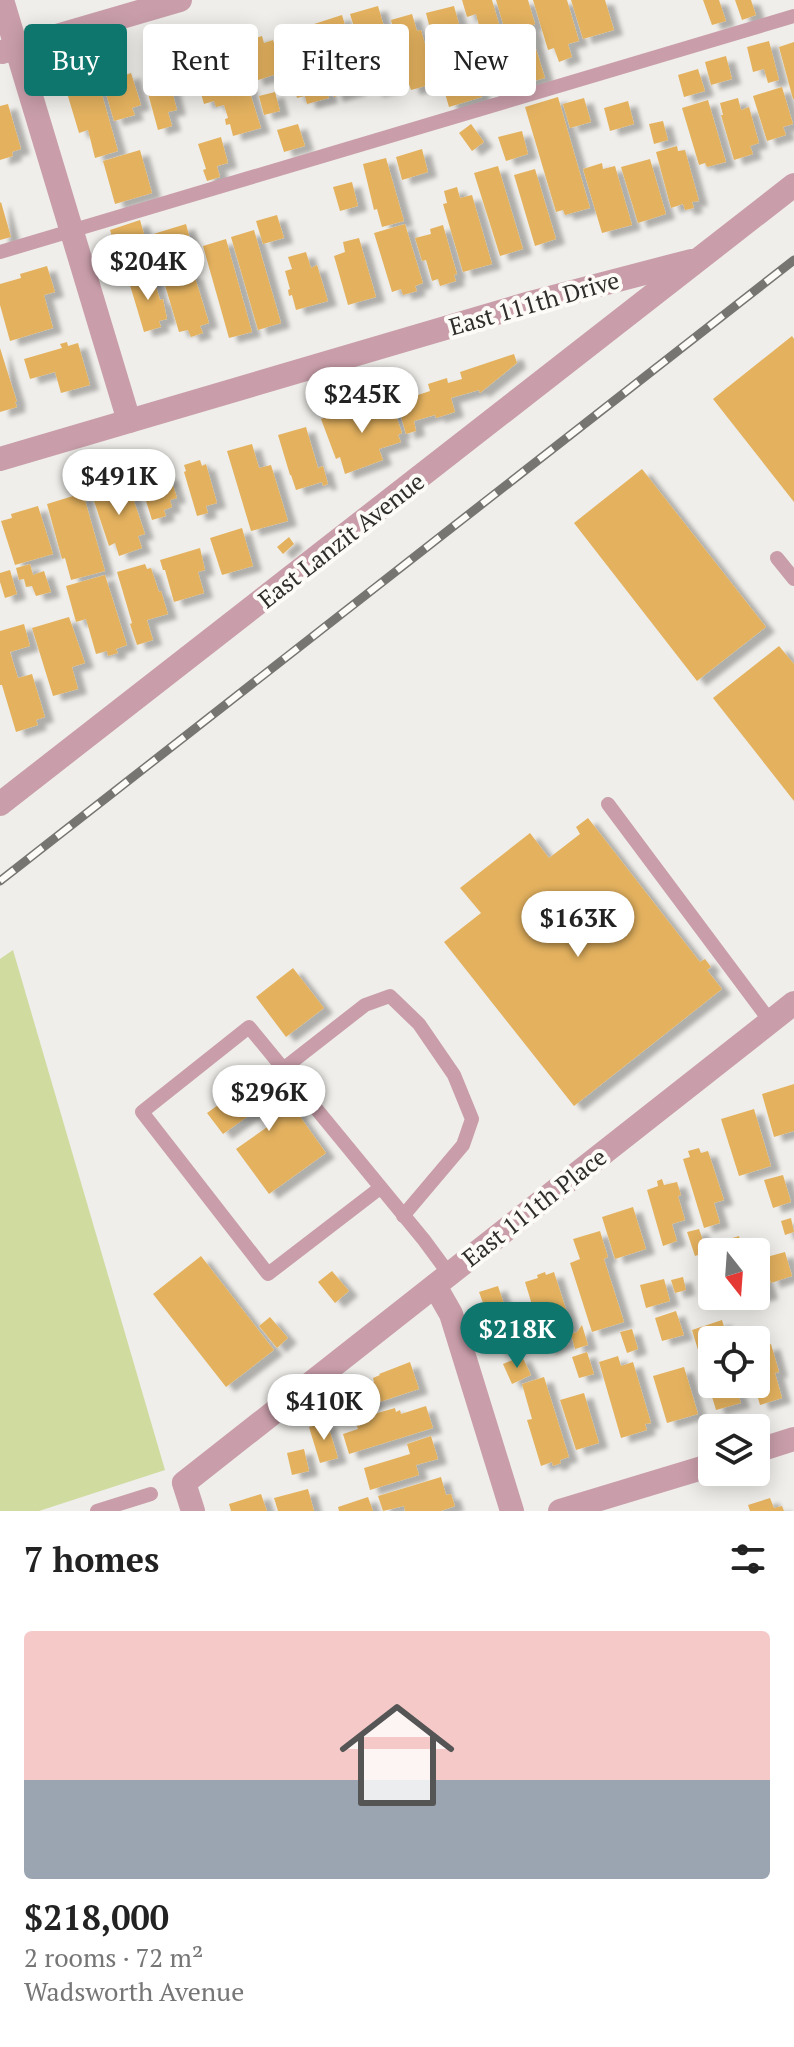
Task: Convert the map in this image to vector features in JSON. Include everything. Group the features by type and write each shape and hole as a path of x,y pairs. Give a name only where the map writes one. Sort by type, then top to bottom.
{"street":[{"path":"2,0 8,50 71,231 129,421"},
{"path":"8,50 180,0"},
{"name":"East Lanzit Avenue","path":"0,804 794,185"},
{"name":"East 111th Drive","path":"0,459 530,303 701,258"},
{"name":"East 111th Place","path":"193,1511 184,1483 794,1003"},
{"path":"442,1280 512,1511"},
{"path":"770,1447 794,1439"},
{"path":"560,1511 698,1469"}],"lane":[{"path":"0,252 794,16"},
{"path":"777,558 794,579"},
{"path":"608,804 770,1021"},
{"path":"283,1069 365,1005 390,996 419,1024 454,1075 472,1119 463,1145 403,1216"},
{"path":"380,1188 268,1274 142,1112 249,1027 403,1216 442,1280"},
{"path":"97,1511 151,1494"}],"green space":[{"path":"13,950 165,1470 39,1511 0,1511 0,959"}],"building":[{"path":"462,0 492,0 499,24 479,24 476,14 467,17"},
{"path":"496,0 528,0 535,24 503,24"},
{"path":"533,0 567,0 579,41 568,44 572,57 559,62 554,48 548,50"},
{"path":"571,0 605,0 614,30 583,39"},
{"path":"703,0 719,0 726,21 712,25"},
{"path":"735,0 751,0 756,15 742,20"},
{"path":"378,6 383,24 353,24 350,14"},
{"path":"454,6 459,24 429,24 426,13"},
{"path":"412,14 417,31 421,30 425,44 425,86 411,90 409,24 392,24 391,20"},
{"path":"342,15 345,24 314,24"},
{"path":"262,36 264,43 273,40 274,75 258,80 258,37"},
{"path":"769,41 779,80 768,83 764,69 753,72 747,47"},
{"path":"794,42 794,99 793,99 779,47"},
{"path":"536,49 545,78 536,80"},
{"path":"726,56 732,79 711,85 705,62"},
{"path":"698,69 705,91 684,97 678,75"},
{"path":"131,73 141,105 132,108 135,115 114,121 107,96 127,96 127,74"},
{"path":"782,87 793,124 783,127 786,135 767,141 753,96"},
{"path":"274,92 280,111 264,115 259,96"},
{"path":"68,96 102,96 118,151 95,158 88,130 79,133"},
{"path":"149,96 173,96 177,110 168,112 172,126 158,130"},
{"path":"202,96 251,96 261,128 233,136 230,124 226,125 225,119 228,118 224,105 216,107 214,101 204,104"},
{"path":"305,96 328,96 329,98 307,104"},
{"path":"446,96 482,96 482,97 449,107"},
{"path":"558,97 590,208 565,215 563,210 556,212 525,107"},
{"path":"584,98 591,122 570,128 563,104"},
{"path":"738,98 741,110 749,107 759,143 750,146 753,154 734,160 720,103"},
{"path":"708,100 726,162 707,167 705,163 699,165 682,108"},
{"path":"628,101 634,124 610,131 604,108"},
{"path":"8,104 21,149 12,152 13,156 0,160 0,106"},
{"path":"663,121 668,140 654,144 649,124"},
{"path":"298,124 305,146 284,152 277,130"},
{"path":"471,124 484,142 472,151 459,133"},
{"path":"522,131 528,154 506,161 498,137"},
{"path":"221,137 228,163 217,166 220,177 207,181 198,144"},
{"path":"677,146 678,151 685,150 699,201 692,202 694,208 685,210 683,204 671,208 656,152"},
{"path":"422,149 428,172 402,180 396,157"},
{"path":"140,150 152,193 115,204 103,161"},
{"path":"386,158 404,221 382,227 377,209 374,210 363,164"},
{"path":"650,159 666,214 638,223 621,167"},
{"path":"602,163 603,169 615,166 632,225 602,233 583,169"},
{"path":"498,166 523,249 500,256 474,173"},
{"path":"535,169 556,239 535,246 514,175"},
{"path":"352,182 358,206 340,211 333,187"},
{"path":"457,187 460,198 472,195 492,264 463,272 443,204 447,203 444,191"},
{"path":"0,203 11,237 0,240"},
{"path":"277,215 284,238 263,244 256,221"},
{"path":"140,220 144,234 115,246 110,230"},
{"path":"186,224 193,250 182,253 189,275 194,274 209,323 200,326 203,333 191,337 188,330 179,332 150,235"},
{"path":"405,224 423,283 415,286 417,291 403,295 401,289 392,292 374,233"},
{"path":"443,225 457,274 454,275 456,281 440,286 438,279 432,281 415,238 431,234 430,229"},
{"path":"254,230 281,323 258,330 231,237"},
{"path":"359,238 376,297 348,305 334,256 345,252 343,242"},
{"path":"226,239 252,332 229,338 203,246"},
{"path":"306,252 311,268 317,265 328,301 296,310 292,295 289,296 285,271 292,269 288,257"},
{"path":"47,266 55,292 44,295 53,328 10,341 0,305 0,284"},
{"path":"152,272 167,319 159,321 161,327 144,332 130,285 133,285 132,278"},
{"path":"792,336 794,339 794,502 713,399"},
{"path":"67,342 68,346 78,343 90,385 61,393 55,372 30,379 24,359 62,348 60,344"},
{"path":"0,348 17,407 0,412"},
{"path":"514,354 517,363 480,393 479,390 451,398 455,412 414,421 416,431 406,434 397,402 430,391 428,384 447,378 448,383 462,379 460,372"},
{"path":"392,403 402,433 398,435 401,442 379,449 383,460 345,474 321,419 363,404 366,412"},
{"path":"306,427 318,468 323,466 328,484 323,486 322,482 296,490 278,435"},
{"path":"252,444 259,468 271,465 288,521 251,531 227,451"},
{"path":"200,460 202,466 206,464 217,503 206,506 208,513 197,516 184,465"},
{"path":"642,469 766,627 697,681 574,523"},
{"path":"161,472 163,477 170,475 177,498 170,500 172,507 164,510 166,516 152,520 141,485 149,483 147,476"},
{"path":"127,480 145,534 138,536 142,548 119,556 115,543 109,546 91,492"},
{"path":"83,493 105,571 71,580 47,504"},
{"path":"38,506 53,554 15,565 1,521 12,518 11,514"},
{"path":"242,528 253,566 222,575 210,538"},
{"path":"289,537 294,544 283,554 277,547"},
{"path":"200,548 205,570 198,572 204,593 174,602 160,560"},
{"path":"30,564 33,575 44,571 51,592 36,596 32,586 26,587 24,579 19,580 16,568"},
{"path":"145,564 147,569 151,568 168,614 147,620 153,640 137,645 117,572"},
{"path":"10,570 17,594 5,598 0,573"},
{"path":"105,575 127,645 116,649 118,653 108,656 107,651 96,654 86,619 76,622 66,586"},
{"path":"69,617 85,663 72,667 78,689 53,696 32,628"},
{"path":"24,624 30,646 10,652 18,678 32,674 45,717 36,720 38,725 16,732 0,685 0,631"},
{"path":"779,646 794,664 794,801 713,698"},
{"path":"588,818 700,962 705,959 711,967 707,970 722,989 574,1106 444,942 481,913 460,888 530,833 549,858 580,834 576,827"},
{"path":"293,968 324,1008 286,1037 256,997"},
{"path":"268,1069 284,1092 271,1101 282,1116 294,1108 326,1153 269,1194 236,1149 273,1123 261,1107 223,1134 207,1113"},
{"path":"794,1084 794,1131 774,1137 762,1094"},
{"path":"754,1109 771,1166 739,1176 721,1119"},
{"path":"699,1148 701,1153 708,1151 724,1200 714,1203 720,1223 704,1228 683,1159 690,1157 688,1151"},
{"path":"783,1175 791,1202 773,1208 764,1180"},
{"path":"662,1179 664,1185 677,1182 685,1220 672,1224 677,1241 663,1246 647,1190 658,1186 657,1181"},
{"path":"633,1207 646,1249 615,1259 602,1217"},
{"path":"791,1218 794,1232 785,1235 781,1221"},
{"path":"699,1229 702,1238 698,1238 698,1255 695,1256 687,1232"},
{"path":"600,1231 608,1257 604,1259 624,1322 592,1332 570,1263 580,1259 573,1239"},
{"path":"785,1252 792,1276 771,1283 770,1256"},
{"path":"201,1256 274,1350 226,1387 153,1294"},
{"path":"332,1271 349,1291 335,1303 318,1282"},
{"path":"545,1272 546,1275 554,1272 572,1328 565,1330 569,1343 546,1350 525,1282"},
{"path":"683,1277 686,1290 675,1293 671,1280"},
{"path":"664,1279 670,1301 646,1308 640,1285"},
{"path":"498,1286 504,1304 486,1311 479,1292"},
{"path":"520,1302 533,1342 498,1351 486,1313"},
{"path":"676,1311 684,1335 662,1341 655,1318"},
{"path":"270,1317 288,1338 277,1348 259,1326"},
{"path":"722,1320 724,1326 704,1326"},
{"path":"582,1325 588,1345 575,1349 571,1334"},
{"path":"698,1328 698,1350 692,1330"},
{"path":"632,1329 638,1349 627,1353 620,1332"},
{"path":"770,1344 779,1372 775,1373 782,1398 760,1405 758,1398 770,1398"},
{"path":"587,1352 594,1374 579,1378 572,1357"},
{"path":"522,1356 531,1375 512,1384 503,1364"},
{"path":"618,1356 621,1366 633,1362 651,1423 645,1424 647,1430 621,1438 599,1362"},
{"path":"410,1362 419,1389 355,1410 350,1393 359,1386 374,1382 373,1378 379,1374"},
{"path":"684,1367 698,1414 667,1423 653,1376"},
{"path":"544,1377 569,1457 553,1466 552,1462 541,1466 527,1420 532,1419 522,1384"},
{"path":"584,1393 599,1443 576,1450 560,1400"},
{"path":"712,1398 739,1398 741,1403 716,1410"},
{"path":"426,1406 433,1428 349,1454 343,1434 358,1429 356,1423 395,1408 401,1414"},
{"path":"327,1422 338,1458 320,1463 309,1427"},
{"path":"431,1436 438,1459 416,1465 419,1475 370,1490 364,1468 410,1454 407,1444"},
{"path":"304,1449 309,1471 292,1475 287,1453"},
{"path":"441,1477 446,1495 451,1494 455,1506 441,1511 405,1511 404,1506 383,1511 378,1496"},
{"path":"308,1489 314,1511 278,1511 274,1498"},
{"path":"261,1494 267,1511 231,1511 229,1504"},
{"path":"368,1497 373,1511 339,1511 338,1507"},
{"path":"770,1498 774,1508 782,1506 784,1511 750,1511 748,1505"}],"railway":[{"path":"0,881 794,260"}]}
